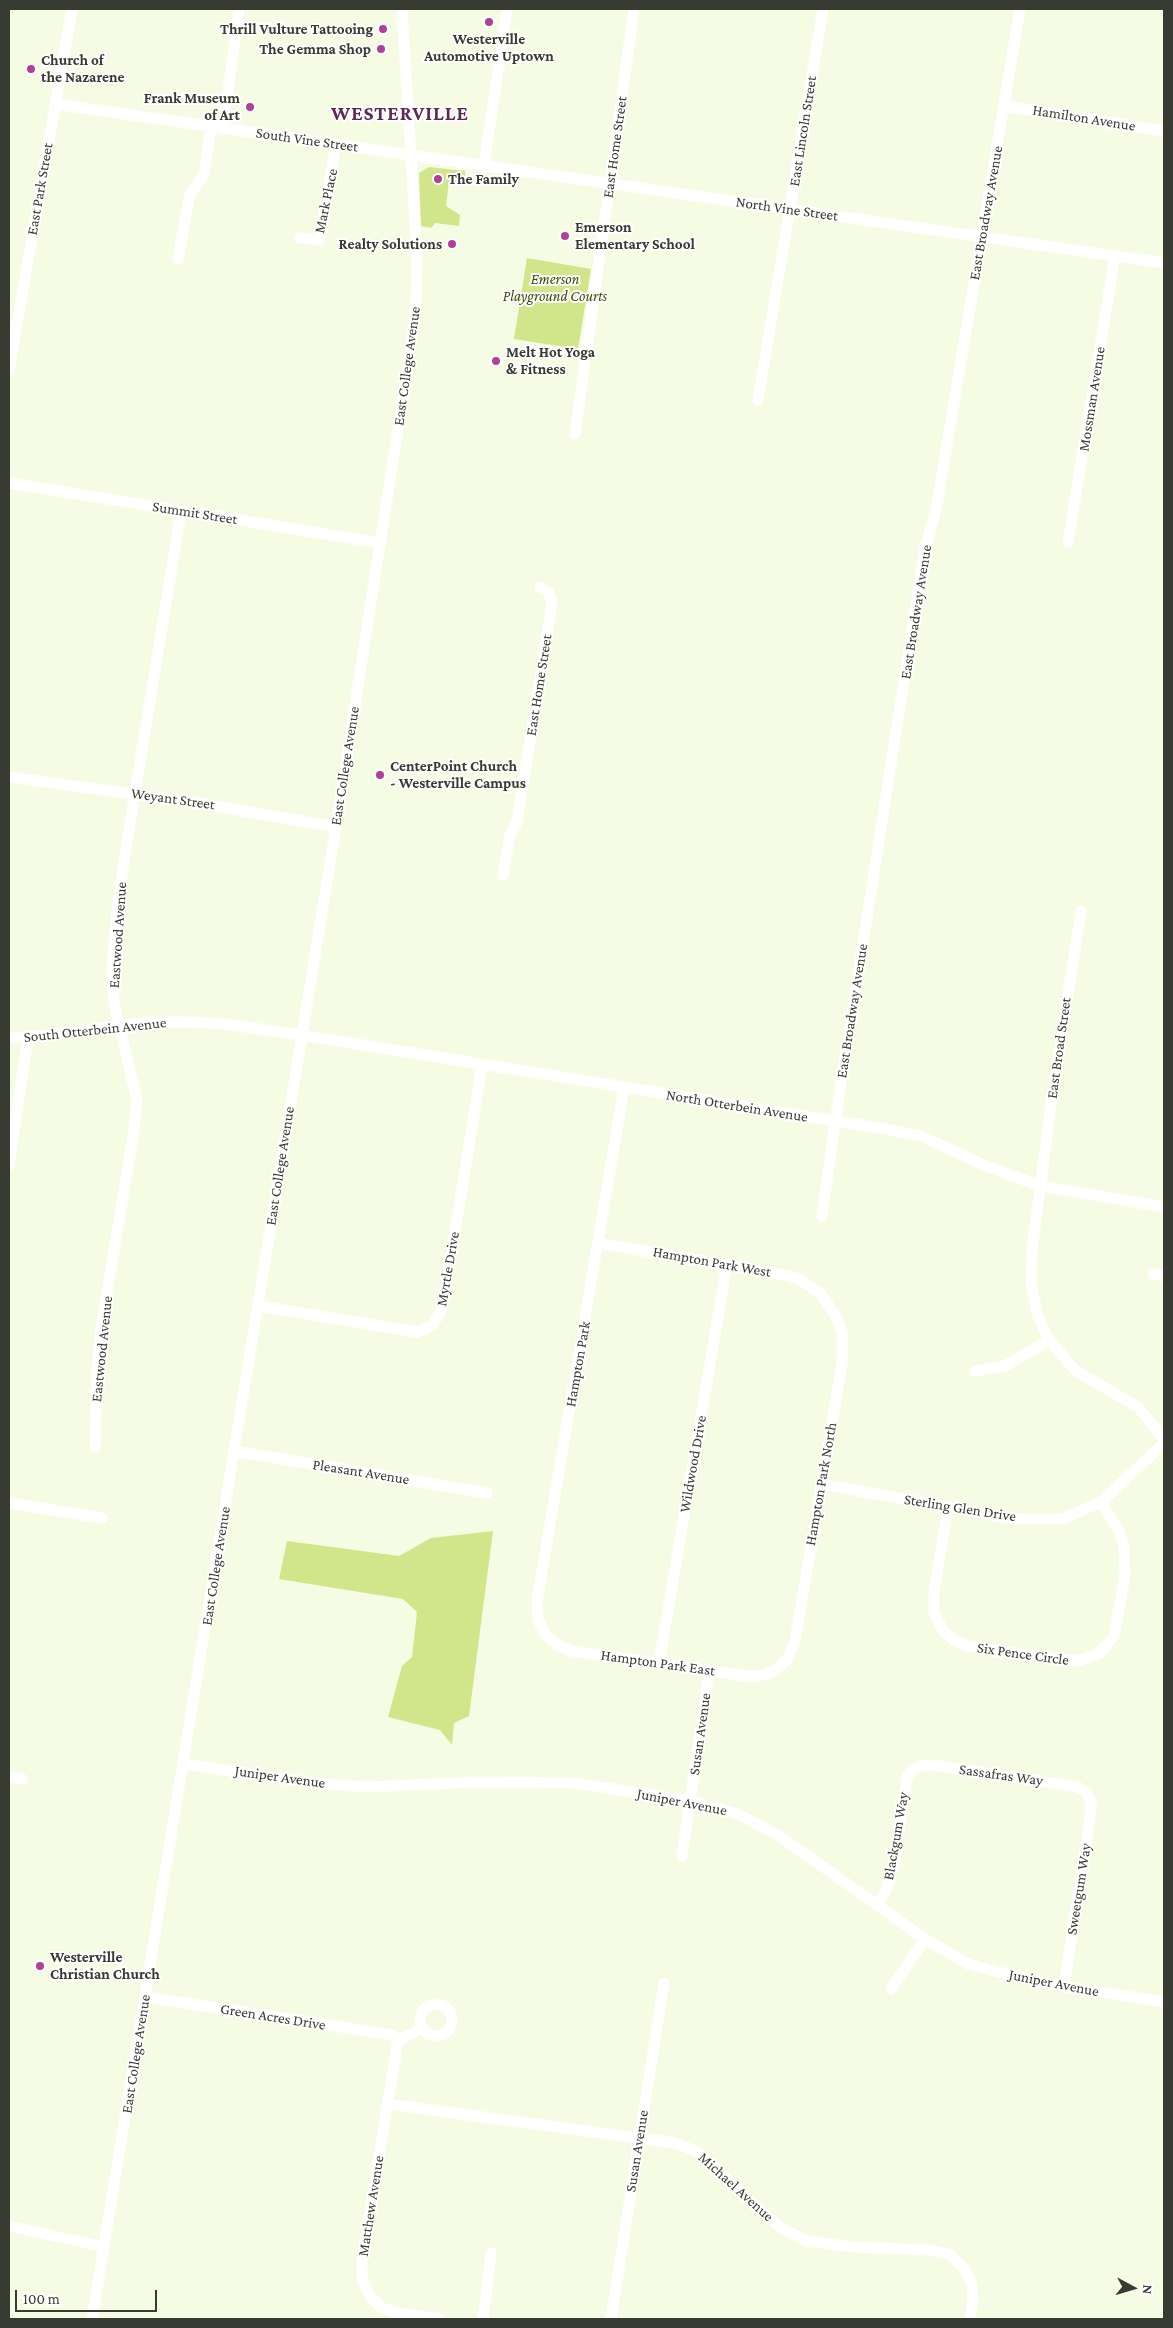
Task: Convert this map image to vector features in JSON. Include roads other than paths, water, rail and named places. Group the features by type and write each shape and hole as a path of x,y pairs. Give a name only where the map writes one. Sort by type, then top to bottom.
{"street":[{"name":"East Park Street","path":"9,369 72,9"},
{"path":"223,128 239,9"},
{"name":"East College Avenue","path":"92,2319 336,827 381,542 416,302 417,258 402,9"},
{"path":"484,166 507,9"},
{"name":"East Home Street","path":"575,434 634,9"},
{"name":"East Lincoln Street","path":"758,400 823,9"},
{"name":"East Broadway Avenue","path":"822,1216 834,1122 924,552 936,510 1020,9"},
{"name":"South Vine Street","path":"55,104 410,155"},
{"name":"Hamilton Avenue","path":"1004,106 1164,131"},
{"path":"178,259 190,194 204,175 211,127"},
{"name":"Mark Place","path":"300,238 319,240 336,145"},
{"name":"North Vine Street","path":"410,155 1164,263"},
{"name":"Mossman Avenue","path":"1068,542 1115,256"},
{"name":"Summit Street","path":"9,483 381,542"},
{"name":"Eastwood Avenue","path":"94,1447 97,1366 101,1328 136,1118 137,1100 118,1026 114,1004 112,970 119,898 134,794 181,511"},
{"name":"East Home Street","path":"503,875 510,835 517,822 552,603 549,594 540,587"},
{"name":"Weyant Street","path":"9,777 234,808 336,827"},
{"name":"East Broad Street","path":"1081,911 1054,1085 1032,1250 1031,1283 1038,1316 1049,1340 1076,1371 1138,1406 1164,1439"},
{"name":"South Otterbein Avenue","path":"9,1037 28,1038 150,1022 224,1024 301,1035"},
{"name":"North Otterbein Avenue","path":"301,1035 891,1130 921,1136 986,1166 1041,1186 1164,1207"},
{"path":"9,1165 28,1038"},
{"name":"Myrtle Drive","path":"258,1306 417,1332 432,1326 444,1300 482,1065"},
{"name":"Hampton Park","path":"548,1637 538,1620 537,1601 624,1088"},
{"name":"Hampton Park West","path":"598,1243 790,1276 805,1283 820,1294"},
{"name":"Wildwood Drive","path":"659,1663 727,1264"},
{"name":"Hampton Park North","path":"772,1672 786,1660 795,1641 844,1352 837,1318 820,1294"},
{"path":"976,1371 1005,1366 1049,1340"},
{"name":"Sterling Glen Drive","path":"821,1484 1014,1519 1062,1519 1101,1502 1164,1443"},
{"name":"Pleasant Avenue","path":"234,1451 488,1493"},
{"name":"Six Pence Circle","path":"948,1508 934,1592 934,1613 944,1632 955,1641 968,1646 1078,1661 1100,1653 1114,1636 1124,1576 1124,1546 1120,1531 1101,1502"},
{"path":"9,1503 102,1518"},
{"name":"Hampton Park East","path":"548,1637 559,1646 572,1651 751,1676 772,1672"},
{"name":"Susan Avenue","path":"682,1856 708,1671"},
{"name":"Juniper Avenue","path":"184,1764 321,1784 367,1787 476,1782 573,1783 690,1801 738,1814 778,1835 925,1939 968,1964 1042,1983 1164,2002"},
{"name":"Sassafras Way","path":"915,1768 933,1765 1067,1784 1078,1787 1087,1793"},
{"name":"Blackgum Way","path":"877,1904 886,1891 895,1860 906,1784 908,1775 915,1768"},
{"path":"9,1777 22,1779"},
{"name":"Sweetgum Way","path":"1064,1986 1091,1811 1091,1802 1087,1793"},
{"path":"891,1989 925,1939"},
{"name":"Susan Avenue","path":"611,2319 664,1983"},
{"name":"Green Acres Drive","path":"146,1997 393,2035 398,2041"},
{"path":"398,2041 422,2028"},
{"name":"Matthew Avenue","path":"398,2041 362,2259 362,2278 369,2295 382,2308 403,2314 439,2319"},
{"name":"Michael Avenue","path":"388,2104 675,2143 698,2152 764,2214 783,2229 807,2240 854,2247 930,2250 951,2255 966,2271 972,2284 973,2300 970,2319"},
{"path":"9,2226 104,2247"},
{"path":"482,2319 491,2253"}],"place":[{"name":"Westerville Automotive Uptown","path":"489,22"},
{"name":"Thrill Vulture Tattooing","path":"383,29"},
{"name":"The Gemma Shop","path":"381,49"},
{"name":"Church of the Nazarene","path":"31,69"},
{"name":"Frank Museum of Art","path":"250,107"},
{"name":"The Family","path":"438,179"},
{"name":"Emerson Elementary School","path":"565,236"},
{"name":"Realty Solutions","path":"452,244"},
{"name":"Melt Hot Yoga & Fitness","path":"496,361"},
{"name":"CenterPoint Church - Westerville Campus","path":"380,775"},
{"name":"Westerville Christian Church","path":"40,1966"}],"district":[{"name":"WESTERVILLE","path":"400,114"}],"park label":[{"name":"Emerson Playground Courts","path":"555,288"}]}
